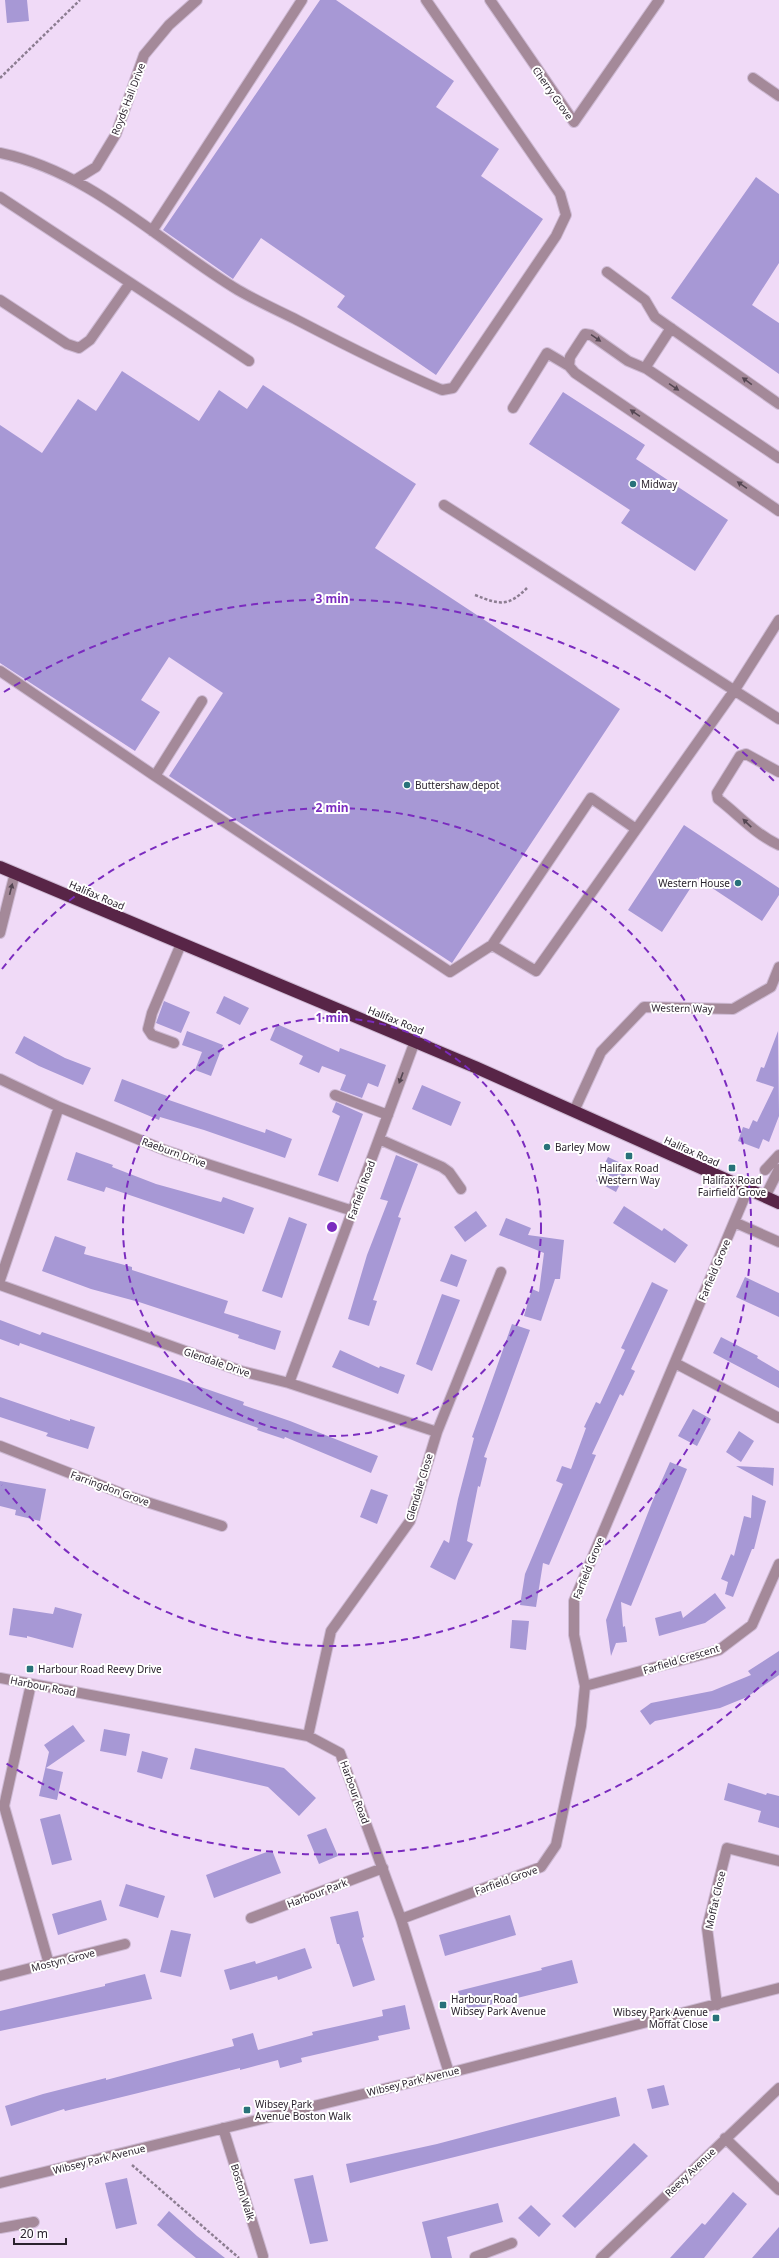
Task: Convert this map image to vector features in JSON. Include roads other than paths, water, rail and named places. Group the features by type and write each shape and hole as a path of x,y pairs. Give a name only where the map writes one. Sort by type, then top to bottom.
{"highway":[{"name":"Halifax Road","path":"0,867 415,1041 779,1203"}],"street":[{"name":"Royds Hall Drive","path":"75,180 96,167 116,134 144,55 168,24 197,0"},
{"path":"152,231 302,0"},
{"path":"0,153 23,158 75,180 251,297 380,363 442,390 453,388 556,236 566,214 560,194 426,0"},
{"name":"Cherry Grove","path":"490,0 574,122 659,0"},
{"path":"753,78 779,96"},
{"path":"0,197 249,361"},
{"path":"606,272 645,300 655,316 779,404"},
{"path":"0,300 67,344 79,348 90,340 130,283"},
{"path":"645,368 671,328"},
{"path":"569,366 570,357 585,334 591,335 628,361 645,368 779,458"},
{"path":"512,408 547,353 569,366 575,373 778,509"},
{"path":"444,505 779,719"},
{"path":"492,945 536,971 734,691 779,620"},
{"path":"0,671 450,972 492,945 591,798 636,829"},
{"path":"155,776 202,701"},
{"path":"779,772 746,754 740,756 717,793 718,799 737,814 748,826 779,844"},
{"path":"0,933 15,873"},
{"path":"174,1043 152,1035 148,1029 152,1013 181,944"},
{"name":"Western Way","path":"574,1111 601,1052 644,1007 733,1010 771,987 779,967"},
{"name":"Farfield Road","path":"289,1383 415,1041"},
{"name":"Raeburn Drive","path":"0,1079 59,1107 167,1151 353,1211"},
{"path":"334,1095 388,1115"},
{"path":"0,1280 59,1107"},
{"path":"379,1139 442,1167 449,1172 460,1189"},
{"path":"765,1170 779,1156"},
{"path":"765,1197 779,1168"},
{"name":"Farfield Grove","path":"402,1918 541,1867 556,1846 581,1726 585,1686 574,1635 574,1601 748,1189"},
{"path":"734,1222 779,1242"},
{"name":"Glendale Close","path":"308,1736 331,1631 410,1521 437,1432 501,1272"},
{"name":"Glendale Drive","path":"0,1285 241,1371 289,1383 437,1432"},
{"path":"675,1363 779,1418"},
{"name":"Farringdon Grove","path":"0,1446 131,1497 222,1526"},
{"name":"Farfield Crescent","path":"585,1686 719,1650 752,1625 779,1564"},
{"name":"Harbour Road","path":"0,1678 308,1736 340,1753 402,1918 449,2073"},
{"path":"31,1684 2,1808 49,1964"},
{"name":"Moffat Close","path":"717,2005 707,1928 728,1848 779,1861"},
{"name":"Harbour Park","path":"251,1918 382,1868"},
{"name":"Mostyn Grove","path":"0,1976 125,1944"},
{"name":"Wibsey Park Avenue","path":"0,2183 449,2073 779,1988"},
{"name":"Reevy Avenue","path":"601,2258 779,2088"},
{"name":"Boston Walk","path":"223,2128 263,2256"},
{"path":"725,2138 779,2190"},
{"path":"0,2227 34,2222"},
{"path":"475,2257 489,2256 512,2243"}],"place":[{"name":"Midway","path":"633,484"},
{"name":"Buttershaw depot","path":"407,785"},
{"name":"Western House","path":"738,883"},
{"name":"Barley Mow","path":"547,1147"},
{"name":"Halifax Road Western Way","path":"629,1156"},
{"name":"Halifax Road Fairfield Grove","path":"732,1168"},
{"name":"Harbour Road Reevy Drive","path":"30,1669"},
{"name":"Harbour Road Wibsey Park Avenue","path":"443,2005"},
{"name":"Wibsey Park Avenue Moffat Close","path":"716,2018"},
{"name":"Wibsey Park Avenue Boston Walk","path":"247,2110"}]}
